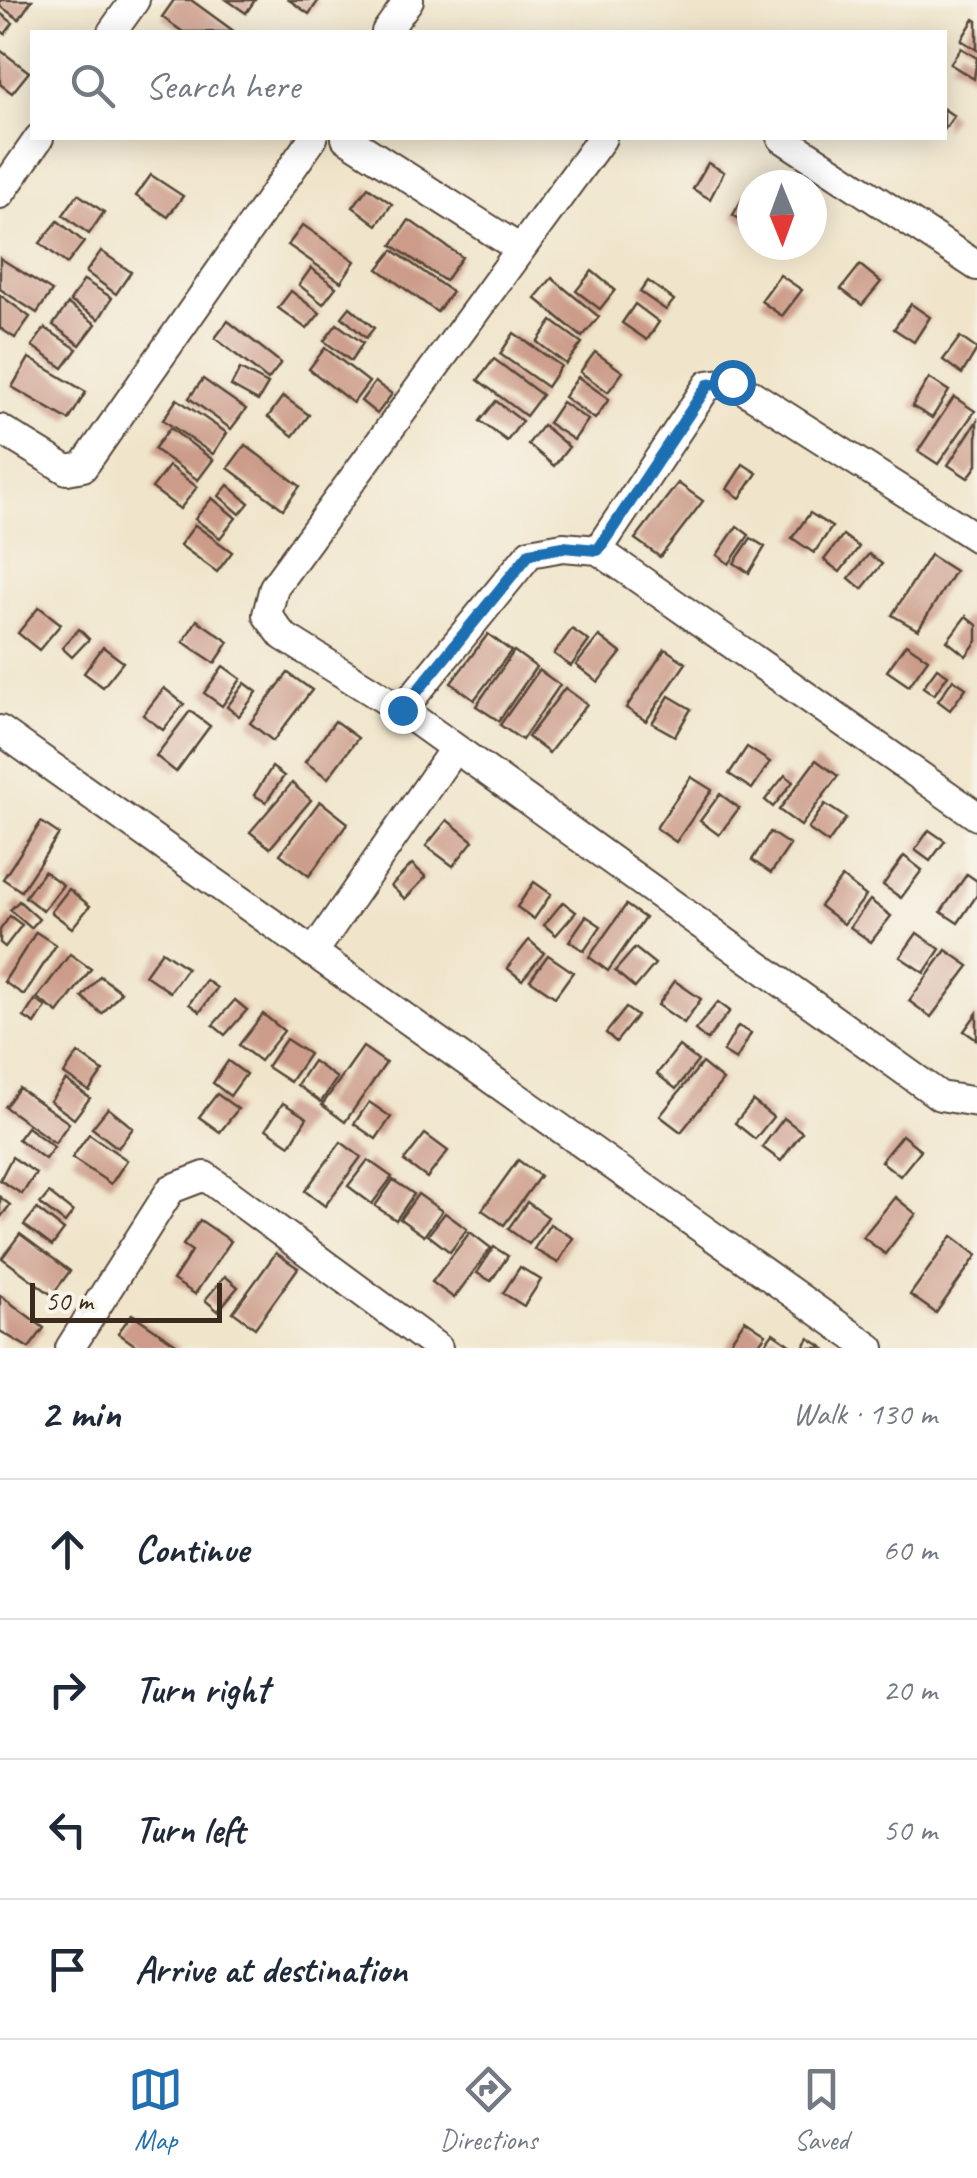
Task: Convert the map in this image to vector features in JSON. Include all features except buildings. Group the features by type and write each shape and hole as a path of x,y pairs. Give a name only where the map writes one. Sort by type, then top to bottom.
{"street":[{"path":"113,30 135,0"},
{"path":"387,30 408,0"},
{"path":"0,194 38,140"},
{"path":"0,429 67,470 83,467 313,140"},
{"path":"349,140 520,249"},
{"path":"601,140 274,587 267,615 283,636 402,710 940,1096 977,1102"},
{"path":"785,140 968,259 977,230"},
{"path":"598,550 708,385 720,380 732,382 977,538"},
{"path":"402,710 530,553 563,547 598,550 977,816"},
{"path":"0,730 870,1348"},
{"path":"313,953 454,749"},
{"path":"70,1348 170,1190 205,1176 438,1348"}],"route":[{"path":"402,710 530,553 563,547 598,550 708,385 720,380 732,382"}]}
